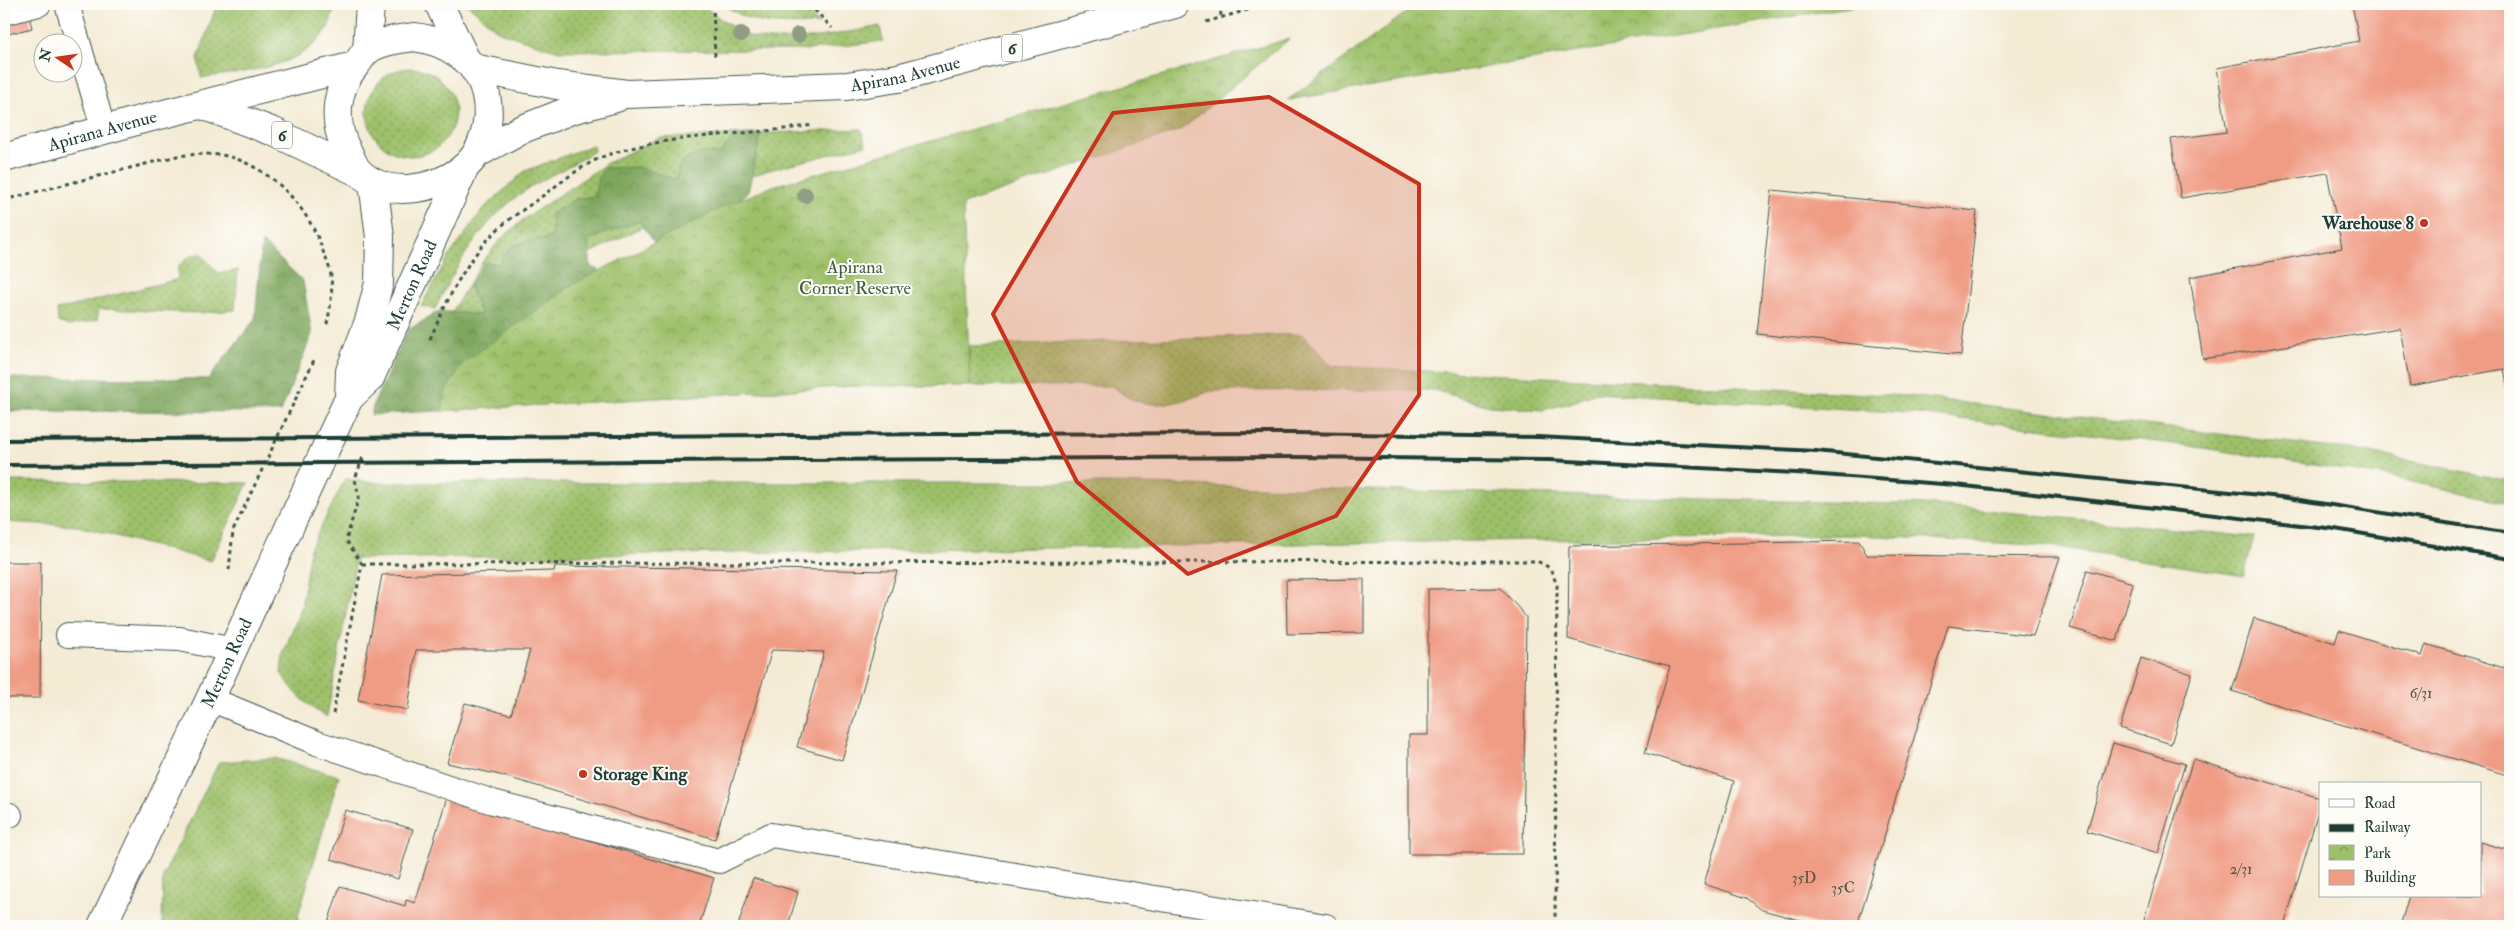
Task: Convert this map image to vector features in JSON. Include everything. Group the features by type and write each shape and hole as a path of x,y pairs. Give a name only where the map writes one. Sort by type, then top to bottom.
{"main road":[{"path":"366,177 344,146 337,121 338,96 349,72 360,58 370,4"},
{"path":"439,4 470,64"},
{"name":"Apirana Avenue","path":"470,64 557,86 627,94 847,86 898,78 1175,4"},
{"name":"6","path":"202,105 274,132 366,177 410,189 436,185 471,161 486,130 488,113 486,93 470,64 441,44 414,38 389,41 360,58"},
{"name":"Apirana Avenue","path":"4,158 202,105 360,58"},
{"name":"Apirana Avenue","path":"471,161 520,130 571,110 627,94"},
{"name":"Merton Road","path":"102,926 210,700 349,398 370,378 471,161"},
{"name":"Merton Road","path":"349,398 350,371 369,322 379,283 380,237 366,177"}],"lane":[{"path":"4,13 40,4"},
{"path":"66,4 104,131"},
{"path":"68,635 180,639 233,650"},
{"path":"210,700 317,743 493,802 719,861 771,835 1326,926"}],"path":[{"path":"713,4 715,53"},
{"path":"809,4 832,28"},
{"path":"1220,4 1221,17"},
{"path":"430,339 459,278 475,254 492,235 570,175 592,162 627,150"},
{"path":"4,200 177,156 202,154 236,158 274,180 298,203 308,217 319,239 331,274 332,300 324,335"},
{"path":"233,532 318,352"},
{"path":"331,723 362,564 346,540 359,497 355,479 365,452"},
{"path":"362,564 1537,562 1550,568 1557,585 1555,922"}],"highlighted area":[{"path":"1269,97 1419,184 1419,395 1336,516 1188,574 1077,482 993,314 1113,113"}],"green space":[{"path":"217,4 336,4 327,29 316,43 302,53 287,61 270,66 201,78 198,58"},
{"path":"467,4 699,4 740,32 760,39 813,38 880,26 883,41 809,50 559,51 499,32"},
{"path":"723,4 800,4 819,24 781,24 757,21 735,12"},
{"path":"1432,4 1868,4 1288,100 1415,6"},
{"name":"Apirana Corner Reserve","path":"1289,39 1181,130 963,204 970,386 856,386 442,411 446,391 463,363 572,285 727,205 773,186"},
{"path":"411,68 428,72 442,81 451,95 455,112 451,129 442,143 428,152 411,156 394,152 380,143 371,129 367,112 371,95 380,81 394,72"},
{"path":"861,129 866,145 769,170 723,186 563,267 471,335 442,328 483,261 501,239 524,219 607,163 659,138"},
{"path":"734,135 761,135 748,192 720,218 684,261 654,242 639,221 588,240 591,267 598,270 585,311 856,386 371,415 374,403 408,330 439,311 481,315 469,286 486,262 499,264 508,250 514,246 527,241 552,237 551,214 575,199 595,196 597,181 604,168 638,167 675,179 682,161 703,152 720,154"},
{"path":"593,145 594,151 534,185 502,210 488,224 464,256 435,309 421,306 449,256 484,208 525,171"},
{"path":"262,242 303,281 312,334 281,412 4,411 4,378 208,379 255,319"},
{"path":"200,253 219,274 238,270 235,310 199,313 99,309 97,320 69,326 58,322 57,310 178,279 178,267 187,258"},
{"path":"1303,334 1332,366 1909,396 2366,452 2510,481 2510,503 2384,476 2183,445 1908,413 1596,393 1570,403 1543,410 1489,406 1434,390 1210,391 1181,401 1151,404 1131,399 1112,386 970,386 969,346"},
{"path":"345,479 378,483 1109,483 1936,505 2254,537 2244,576 2050,546 1859,535 356,559 327,717 301,698 281,673 283,654 301,608 310,549"},
{"path":"4,481 248,483 211,561 78,526 4,522"},
{"path":"275,758 339,776 298,916 302,926 162,926 163,876 219,762"}],"building":[{"path":"4,4 26,4 32,28 4,35"},
{"name":"Warehouse 8","path":"2352,4 2510,4 2510,402 2504,369 2410,386 2400,328 2203,359 2190,277 2342,248 2327,173 2181,198 2171,139 2227,132 2217,68 2359,41"},
{"path":"1772,190 1977,211 1961,355 1757,334"},
{"path":"1859,541 1867,555 2060,557 2033,636 1948,626 1857,926 1823,926 1762,910 1747,898 1704,884 1734,781 1645,753 1670,666 1568,639 1569,546"},
{"path":"4,562 41,562 40,698 4,698"},
{"path":"555,566 897,571 842,760 797,747 824,652 772,650 715,839 500,775 447,763 465,703 511,715 530,650 416,650 408,710 358,700 382,575 554,571"},
{"path":"2087,570 2133,583 2117,641 2070,628"},
{"path":"1364,579 1364,633 1287,634 1286,580"},
{"path":"1501,588 1526,617 1523,854 1409,854 1409,735 1428,735 1428,589"},
{"path":"2254,618 2335,643 2339,630 2422,656 2426,644 2504,668 2508,655 2510,656 2510,776 2232,691"},
{"path":"2141,658 2192,674 2171,744 2120,728"},
{"path":"2113,743 2185,764 2158,853 2087,831"},
{"path":"2193,759 2319,798 2319,809 2284,926 2142,926"},
{"path":"447,797 714,878 699,926 327,926 340,886 405,906 406,900 415,903"},
{"path":"345,810 413,829 398,879 331,859"},
{"path":"2482,843 2510,851 2510,926 2400,926 2408,898 2482,898"},
{"path":"753,878 798,892 788,926 738,926"}],"railway":[{"path":"4,440 1294,433 1538,437 1816,451 2281,497 2510,533"},
{"path":"4,465 1296,457 1549,460 1796,473 1956,485 2335,529 2510,559"}],"place":[{"name":"Warehouse 8","path":"2424,223"},
{"name":"Storage King","path":"583,774"}]}
